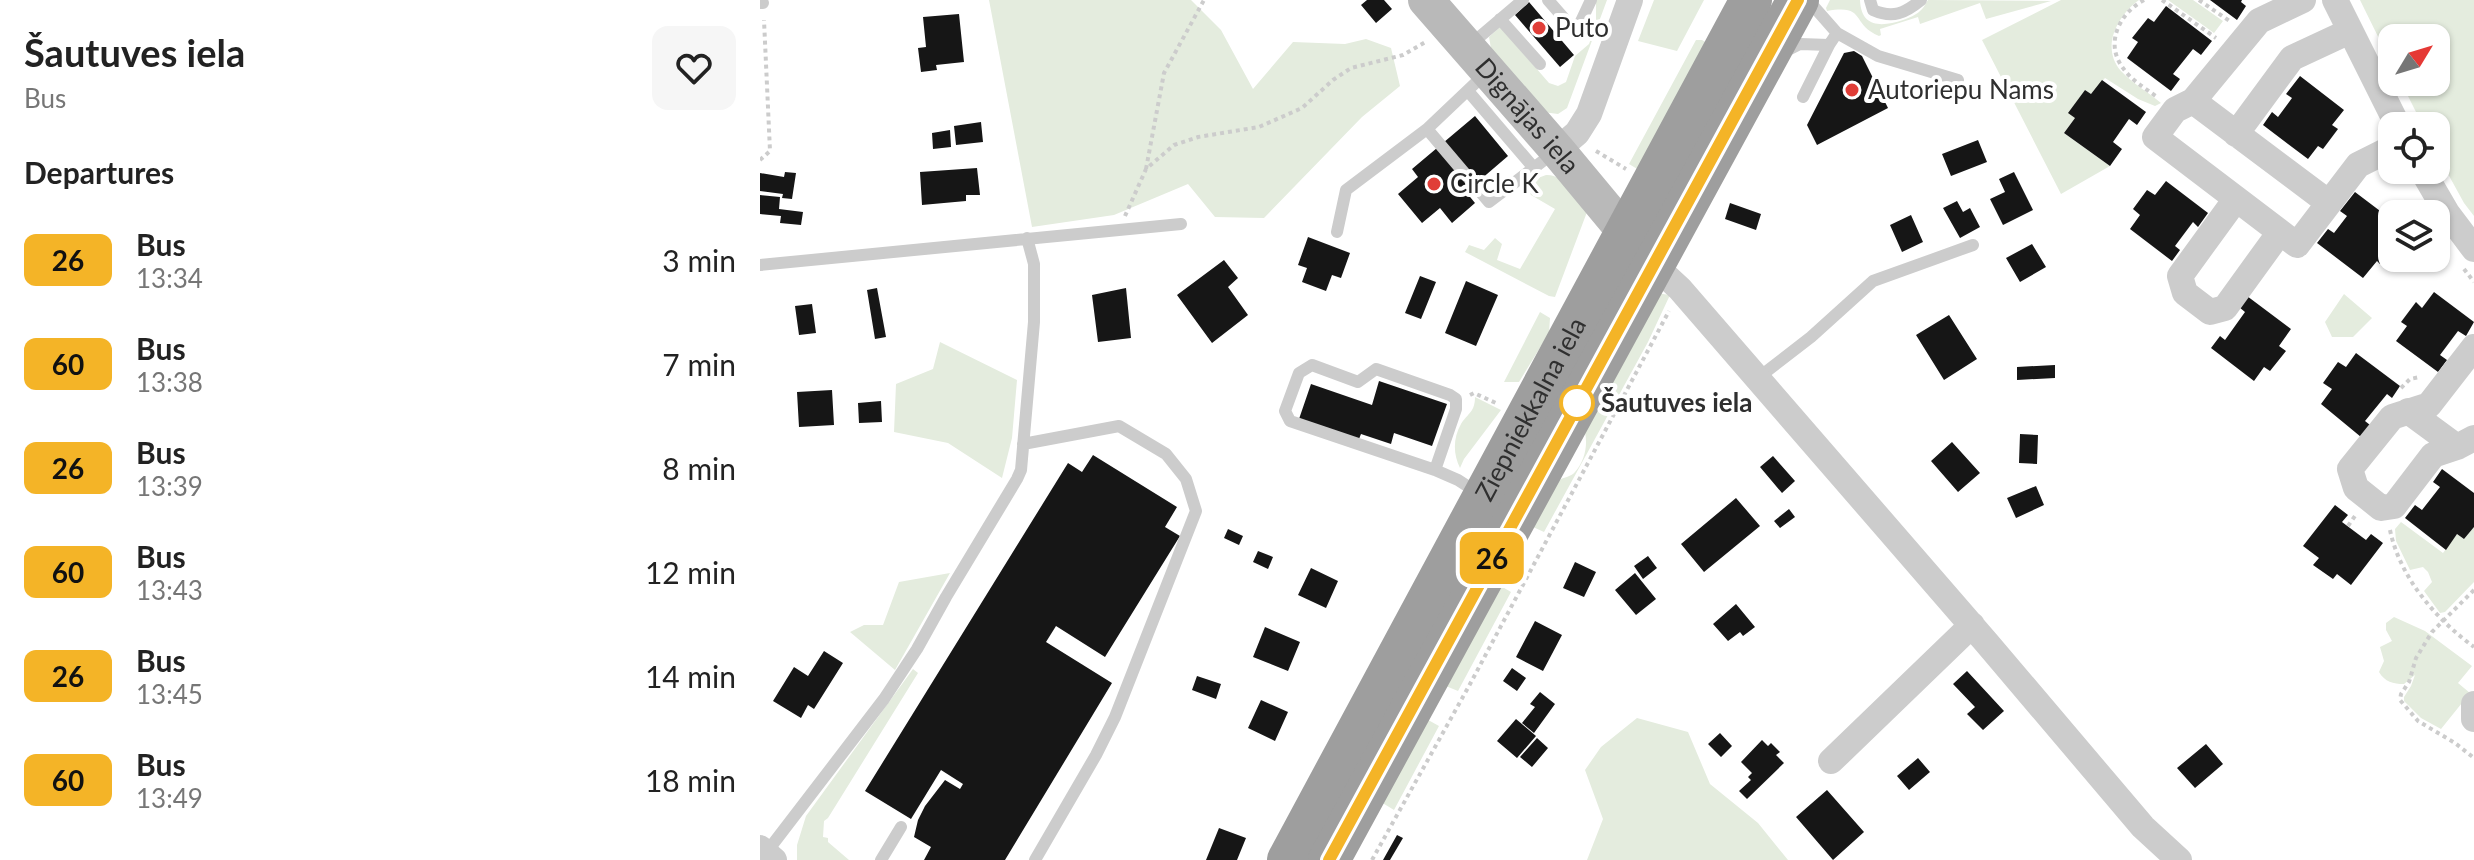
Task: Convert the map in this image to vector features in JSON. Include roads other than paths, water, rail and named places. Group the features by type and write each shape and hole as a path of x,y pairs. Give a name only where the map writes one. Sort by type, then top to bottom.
{"highway":[{"path":"1747,7 1774,7 1780,15 1781,31"},
{"name":"Ziepniekkalna iela","path":"1329,860 1523,435 1626,233 1747,7"},
{"name":"Ziepniekkalna iela","path":"1288,860 1484,497 1523,435 1653,264 1781,31"}],"main road":[{"name":"Dignājas iela","path":"1451,34 1626,233"}],"street":[{"path":"1556,150 1589,114 1630,0"},
{"path":"2303,0 2259,21 2193,101 2175,110 2155,137 2297,245 2358,165 2378,155"},
{"path":"2335,0 2391,112"},
{"path":"2236,134 2292,58 2350,31"},
{"path":"2193,101 2329,203"},
{"path":"2430,184 2474,249"},
{"path":"2236,199 2180,276 2185,293 2210,312 2225,308 2280,232"},
{"path":"1653,264 1680,289 1758,378 2143,827 2179,860"},
{"path":"2465,443 2433,455 2394,506 2381,508 2356,488 2350,469 2392,417 2429,405 2474,347"},
{"path":"2408,411 2465,443"},
{"path":"1831,761 1972,625"},
{"path":"2474,704 2474,719"}],"lane":[{"path":"1337,232 1346,190 1427,129 1451,34 1500,19 1523,0"},
{"path":"1548,0 1576,32 1591,0"},
{"path":"1808,0 1837,33 1878,56 1958,80"},
{"path":"1870,0 1873,10 1878,13 1898,15 1921,0"},
{"path":"1500,19 1540,64"},
{"path":"1781,31 1800,44 1829,45"},
{"path":"1803,97 1837,33"},
{"path":"1427,129 1489,202 1556,150"},
{"path":"760,265 1181,224"},
{"path":"767,854 884,699 917,649 1021,470 1034,322 1034,264 1027,238"},
{"path":"1758,378 1811,337 1873,281 1973,245"},
{"path":"1435,470 1456,409 1456,399 1376,369 1358,382 1312,365 1299,373 1285,411 1290,421 1435,470 1484,497"},
{"path":"1023,444 1119,426 1166,454 1186,479 1196,511 1115,717 1035,860"},
{"path":"881,860 901,827"}],"place":[{"name":"Puto","path":"1539,28"},
{"name":"Autoriepu Nams","path":"1852,90"},
{"name":"Circle K","path":"1434,184"},
{"name":"Šautuves iela","path":"1577,403"}]}
